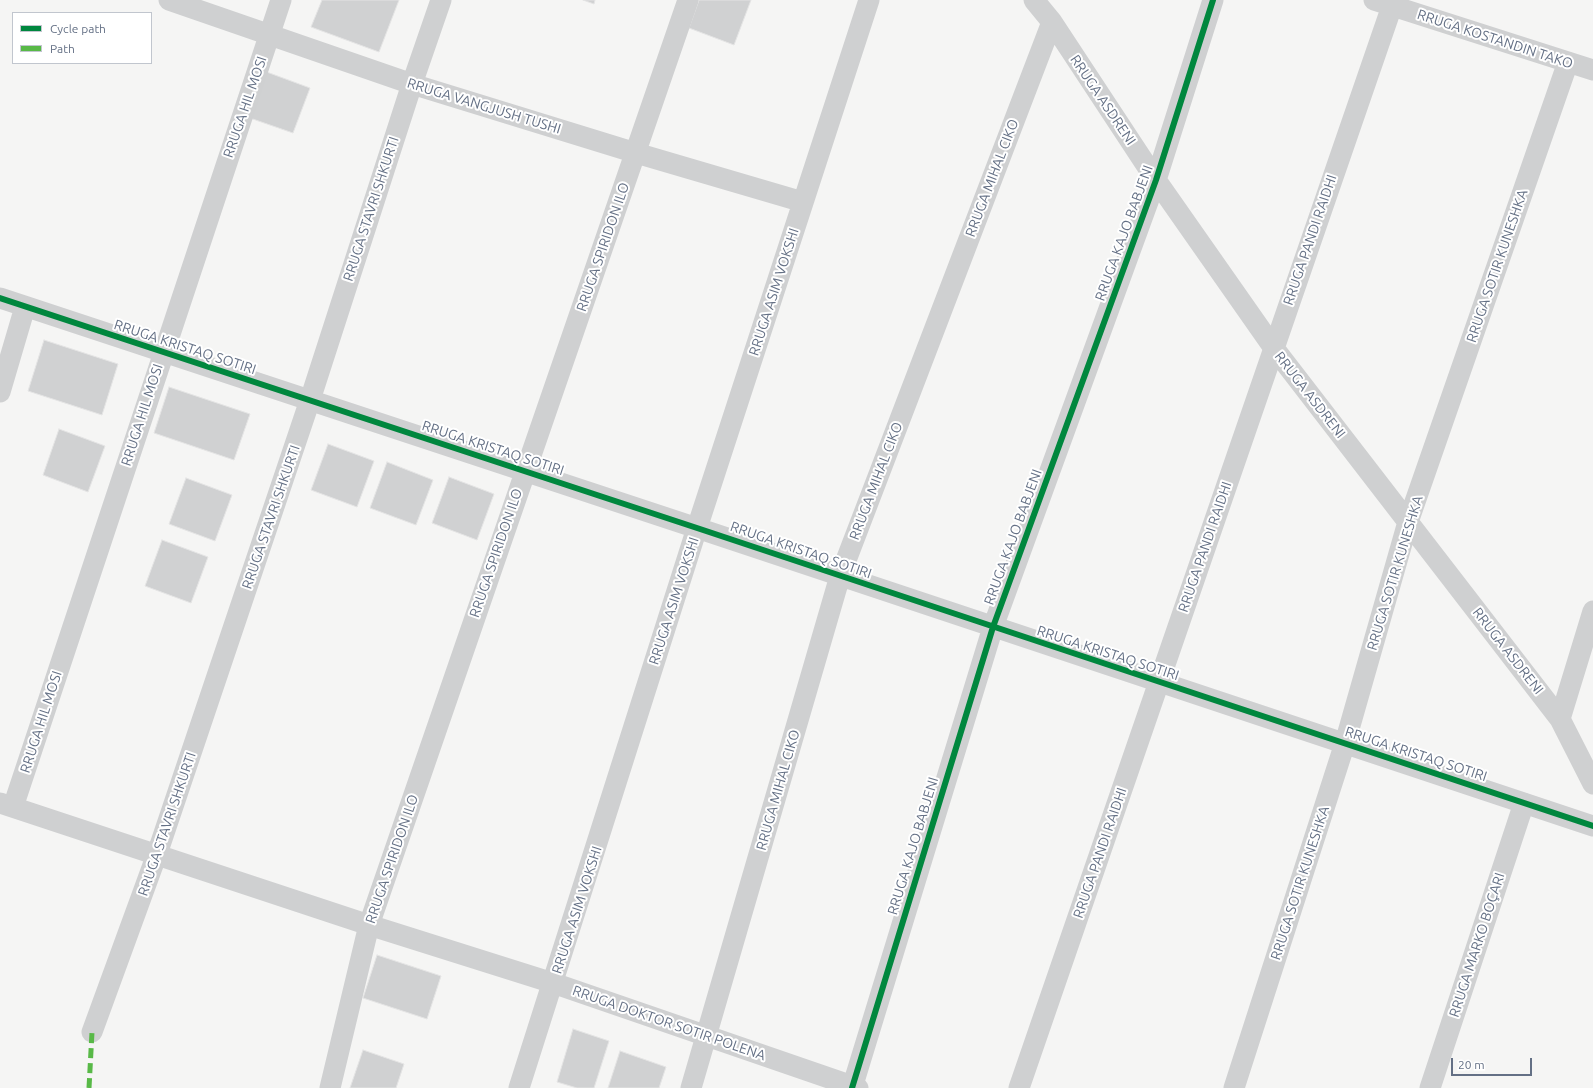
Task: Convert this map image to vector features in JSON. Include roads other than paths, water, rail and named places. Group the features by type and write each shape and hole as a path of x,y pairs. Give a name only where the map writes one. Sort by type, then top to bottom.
{"street":[{"name":"RRUGA VANGJUSH TUSHI","path":"169,0 412,84 636,153 803,202"},
{"name":"RRUGA HIL MOSI","path":"6,805 163,352 281,0"},
{"name":"RRUGA STAVRI SHKURTI","path":"92,1032 158,854 310,400 412,84 441,0"},
{"name":"RRUGA SPIRIDON ILO","path":"330,1088 369,925 688,0"},
{"name":"RRUGA ASIM VOKSHI","path":"519,1088 697,528 869,0"},
{"name":"RRUGA ASDRENI","path":"1034,0 1052,22 1156,180 1273,347 1560,719 1593,784"},
{"name":"RRUGA KAJO BABJENI","path":"854,1087 993,627 1156,180 1213,0"},
{"name":"RRUGA KOSTANDIN TAKO","path":"1383,3 1593,70"},
{"name":"RRUGA PANDI RAIDHI","path":"1019,1088 1273,347 1383,3"},
{"name":"RRUGA MIHAL CIKO","path":"691,1088 840,576 1052,22"},
{"name":"RRUGA SOTIR KUNESHKA","path":"1234,1088 1345,743 1408,522 1568,62"},
{"name":"RRUGA KRISTAQ SOTIRI","path":"0,298 1593,826"},
{"path":"0,392 25,306"},
{"path":"1560,719 1593,611"},
{"name":"RRUGA MARKO BOÇARI","path":"1430,1088 1524,803"},
{"name":"RRUGA DOKTOR SOTIR POLENA","path":"6,805 369,925 553,983 854,1087"}]}
